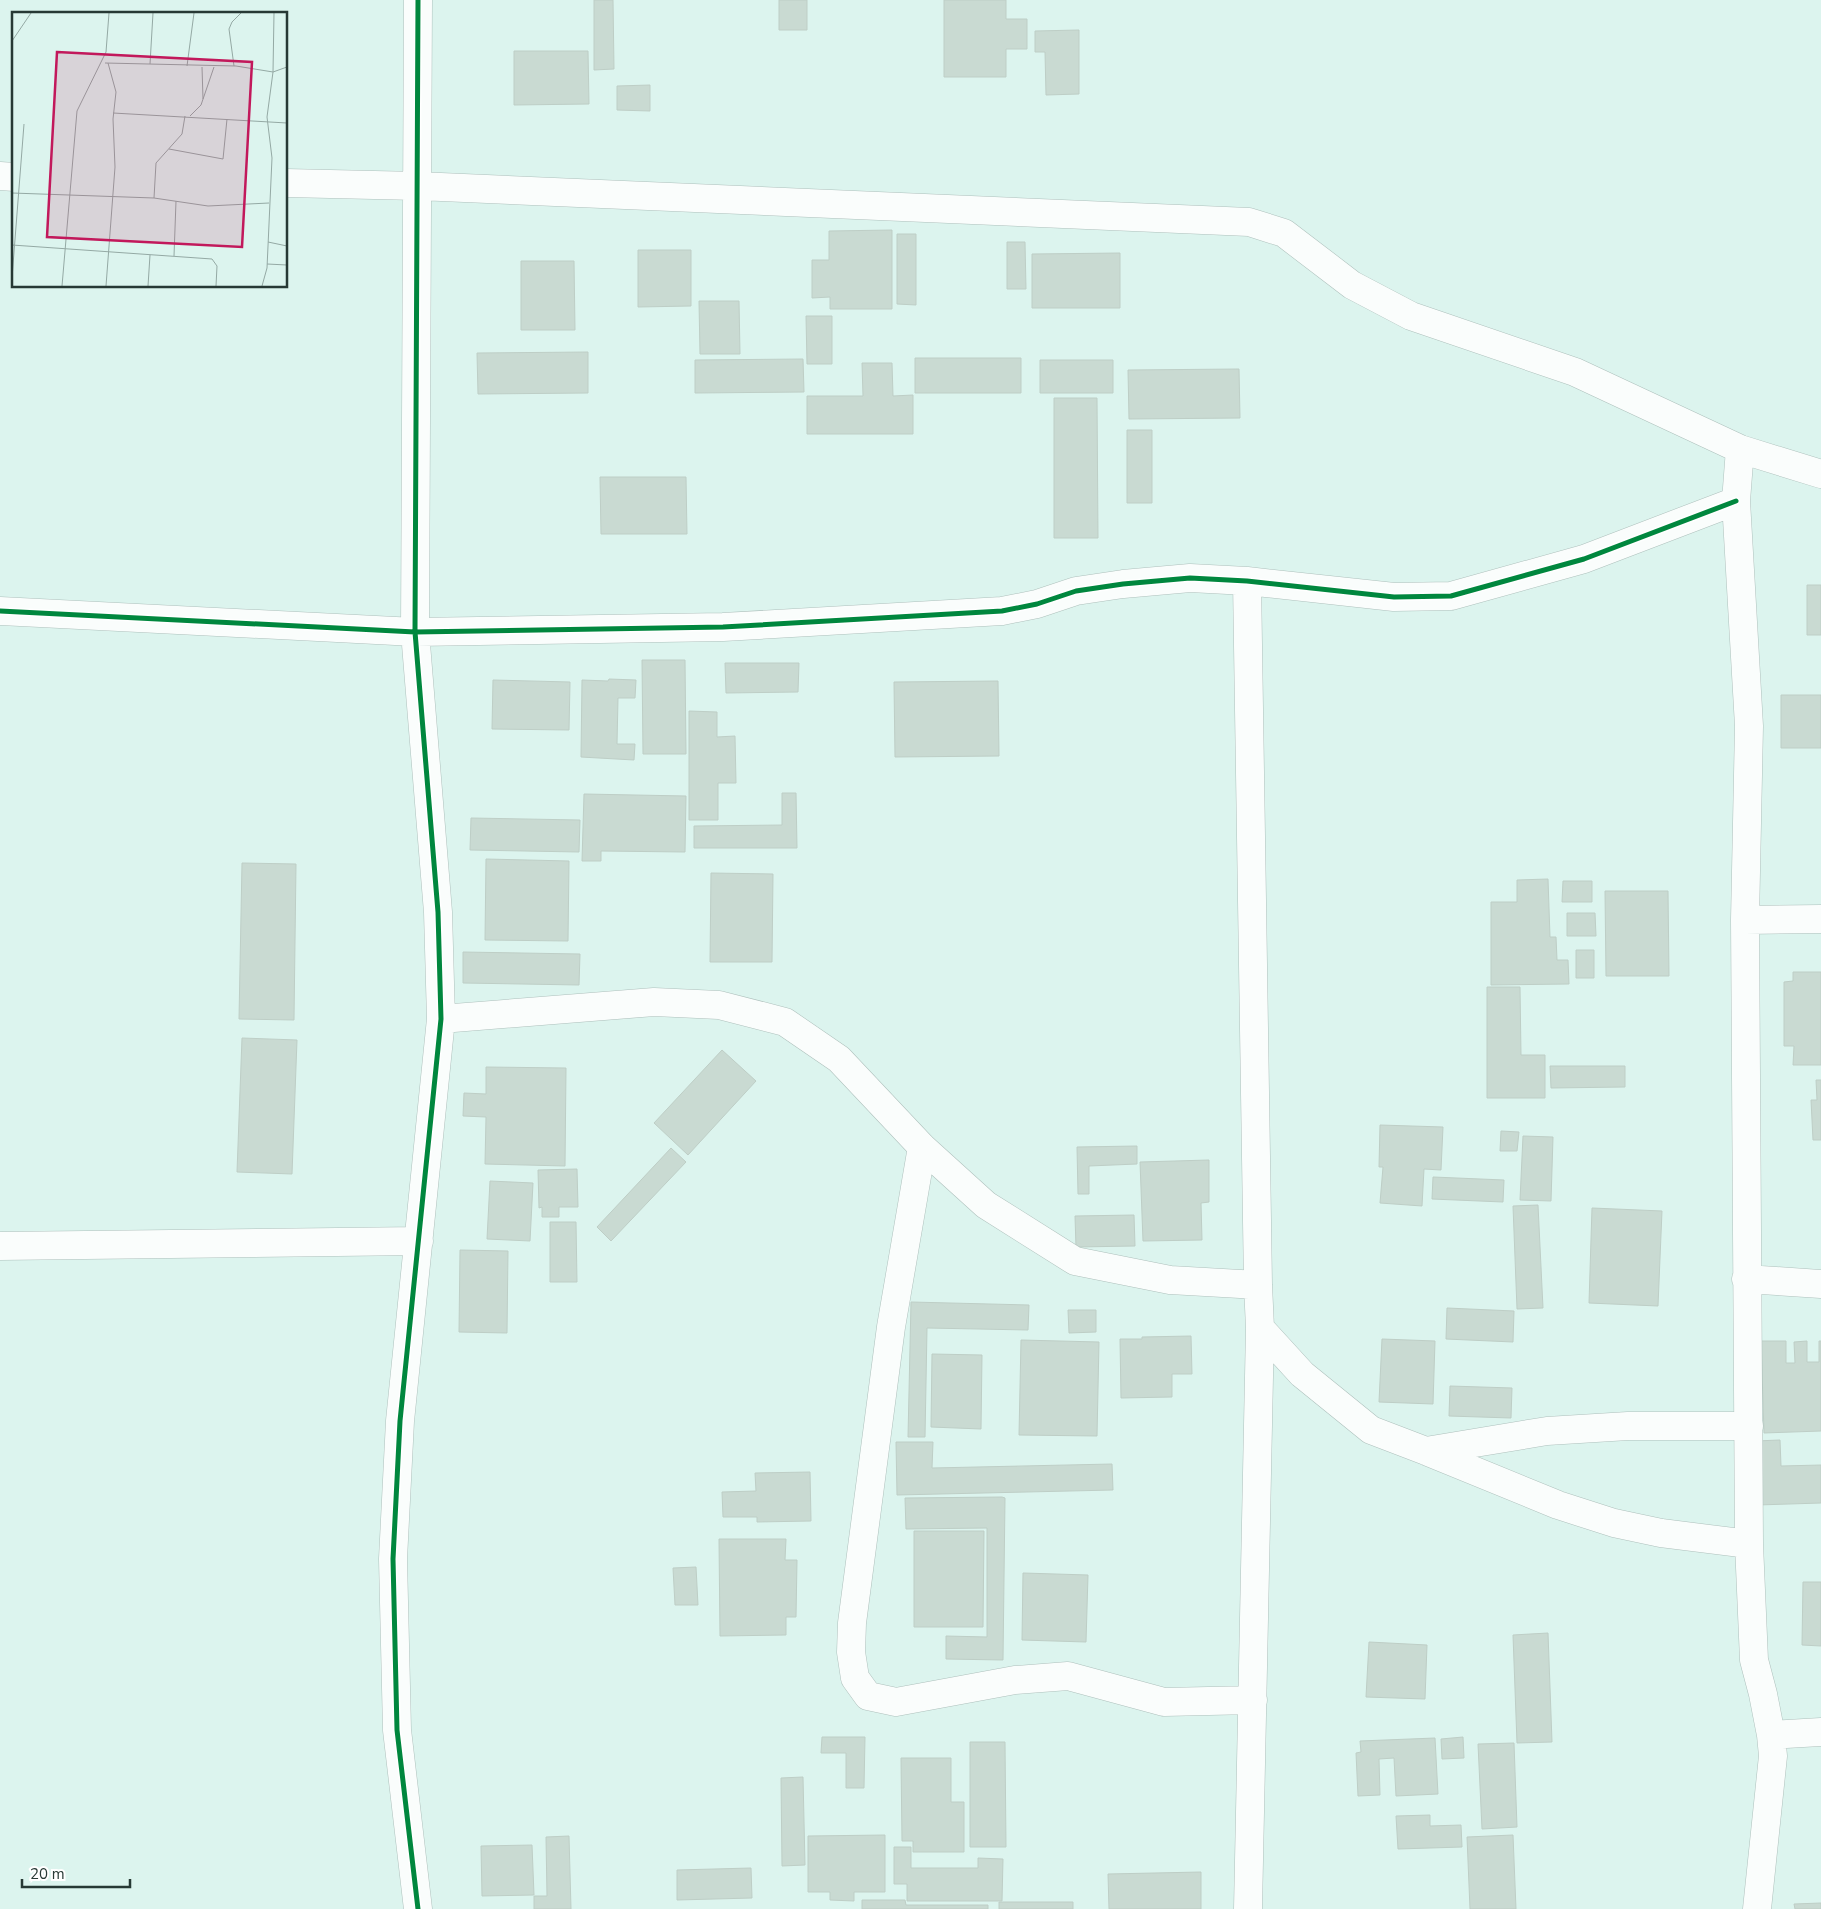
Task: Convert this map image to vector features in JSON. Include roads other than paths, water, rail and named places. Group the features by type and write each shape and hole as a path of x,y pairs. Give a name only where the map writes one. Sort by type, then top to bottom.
{"street":[{"path":"418,0 416,632 438,912 440,1020 400,1421 392,1559 397,1730 418,1909"},
{"path":"288,183 418,186 1249,222 1284,233 1352,285 1411,316 1575,372 1740,449 1821,474"},
{"path":"1740,449 1736,501 1749,726 1745,920 1749,1544 1754,1660 1763,1694 1773,1756 1757,1909"},
{"path":"0,611 416,632 724,627 982,613 1037,604 1076,591 1123,584 1190,578 1247,581 1394,597 1451,596 1584,559 1736,501"},
{"path":"1247,581 1260,1328 1248,1909"},
{"path":"1745,920 1821,919"},
{"path":"440,1020 654,1002 719,1005 785,1022 838,1060 922,1148 986,1205 1075,1260 1170,1280 1258,1285"},
{"path":"922,1148 891,1327 852,1623 850,1652 855,1678 868,1696 896,1702 1015,1680 1068,1676 1164,1702 1252,1700"},
{"path":"0,1246 419,1241"},
{"path":"1746,1279 1821,1284"},
{"path":"1260,1328 1302,1374 1371,1430 1558,1505 1614,1523 1660,1533 1749,1544"},
{"path":"1426,1451 1547,1431 1628,1426 1748,1426"},
{"path":"1771,1735 1821,1732"}]}
